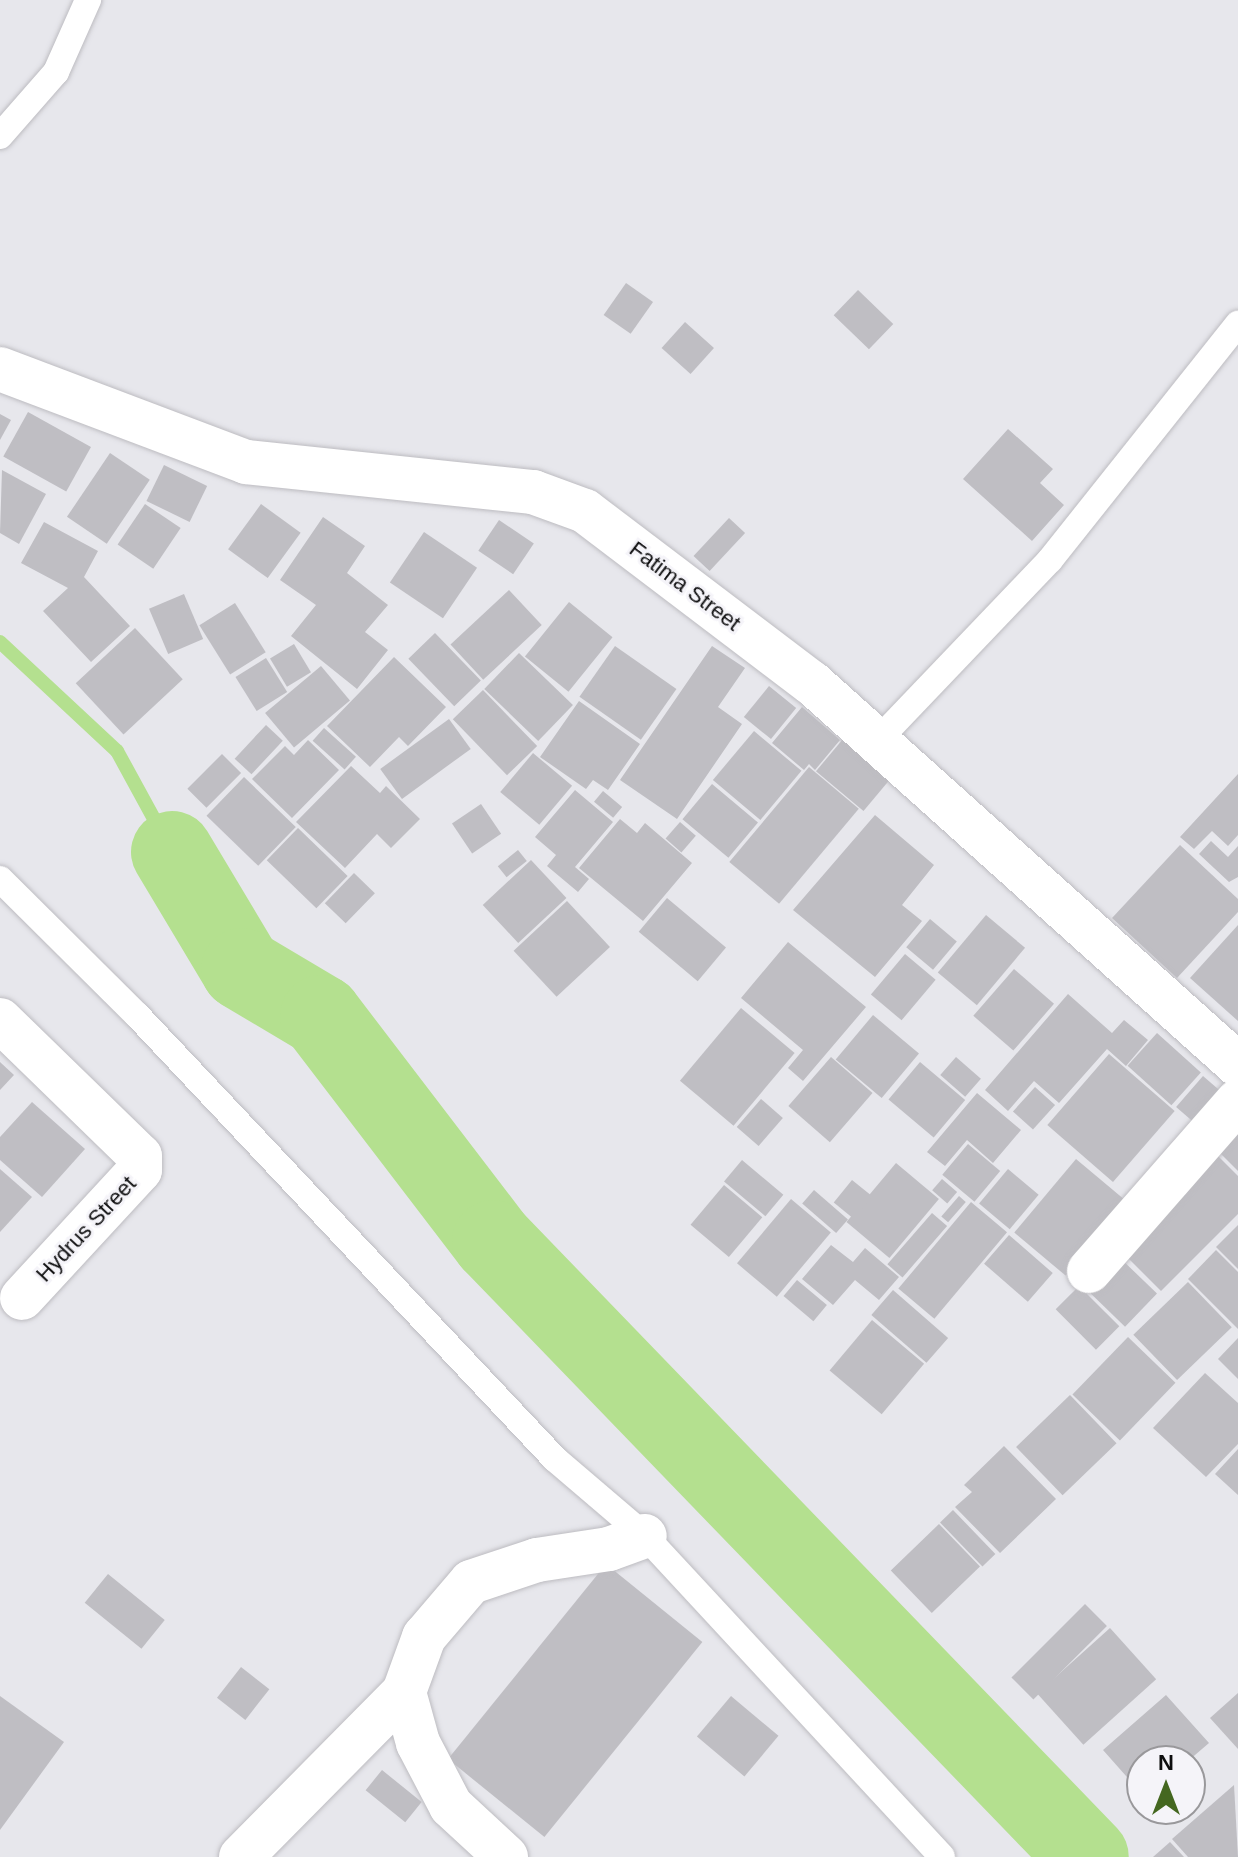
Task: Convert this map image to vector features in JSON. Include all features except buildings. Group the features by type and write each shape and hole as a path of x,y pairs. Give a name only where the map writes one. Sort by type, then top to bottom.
{"street":[{"name":"Fatima Street","path":"0,369 246,462 533,492 585,511 812,683 1238,1065"},
{"name":"Hydrus Street","path":"0,1020 140,1156 140,1170 7,1301"},
{"path":"1089,1271 1238,1101"},
{"path":"241,1857 404,1692 424,1637 471,1582 537,1560 609,1549 645,1536"},
{"path":"404,1692 418,1743 451,1806 506,1857"}],"lane":[{"path":"0,136 56,72 88,0"},
{"path":"877,741 1050,560 1238,324"},
{"path":"0,879 137,1015 555,1459 645,1536 942,1857"}],"waterway":[{"path":"0,642 117,751 172,852"},
{"path":"172,852 242,969 321,1016 493,1241 1088,1857"}]}
